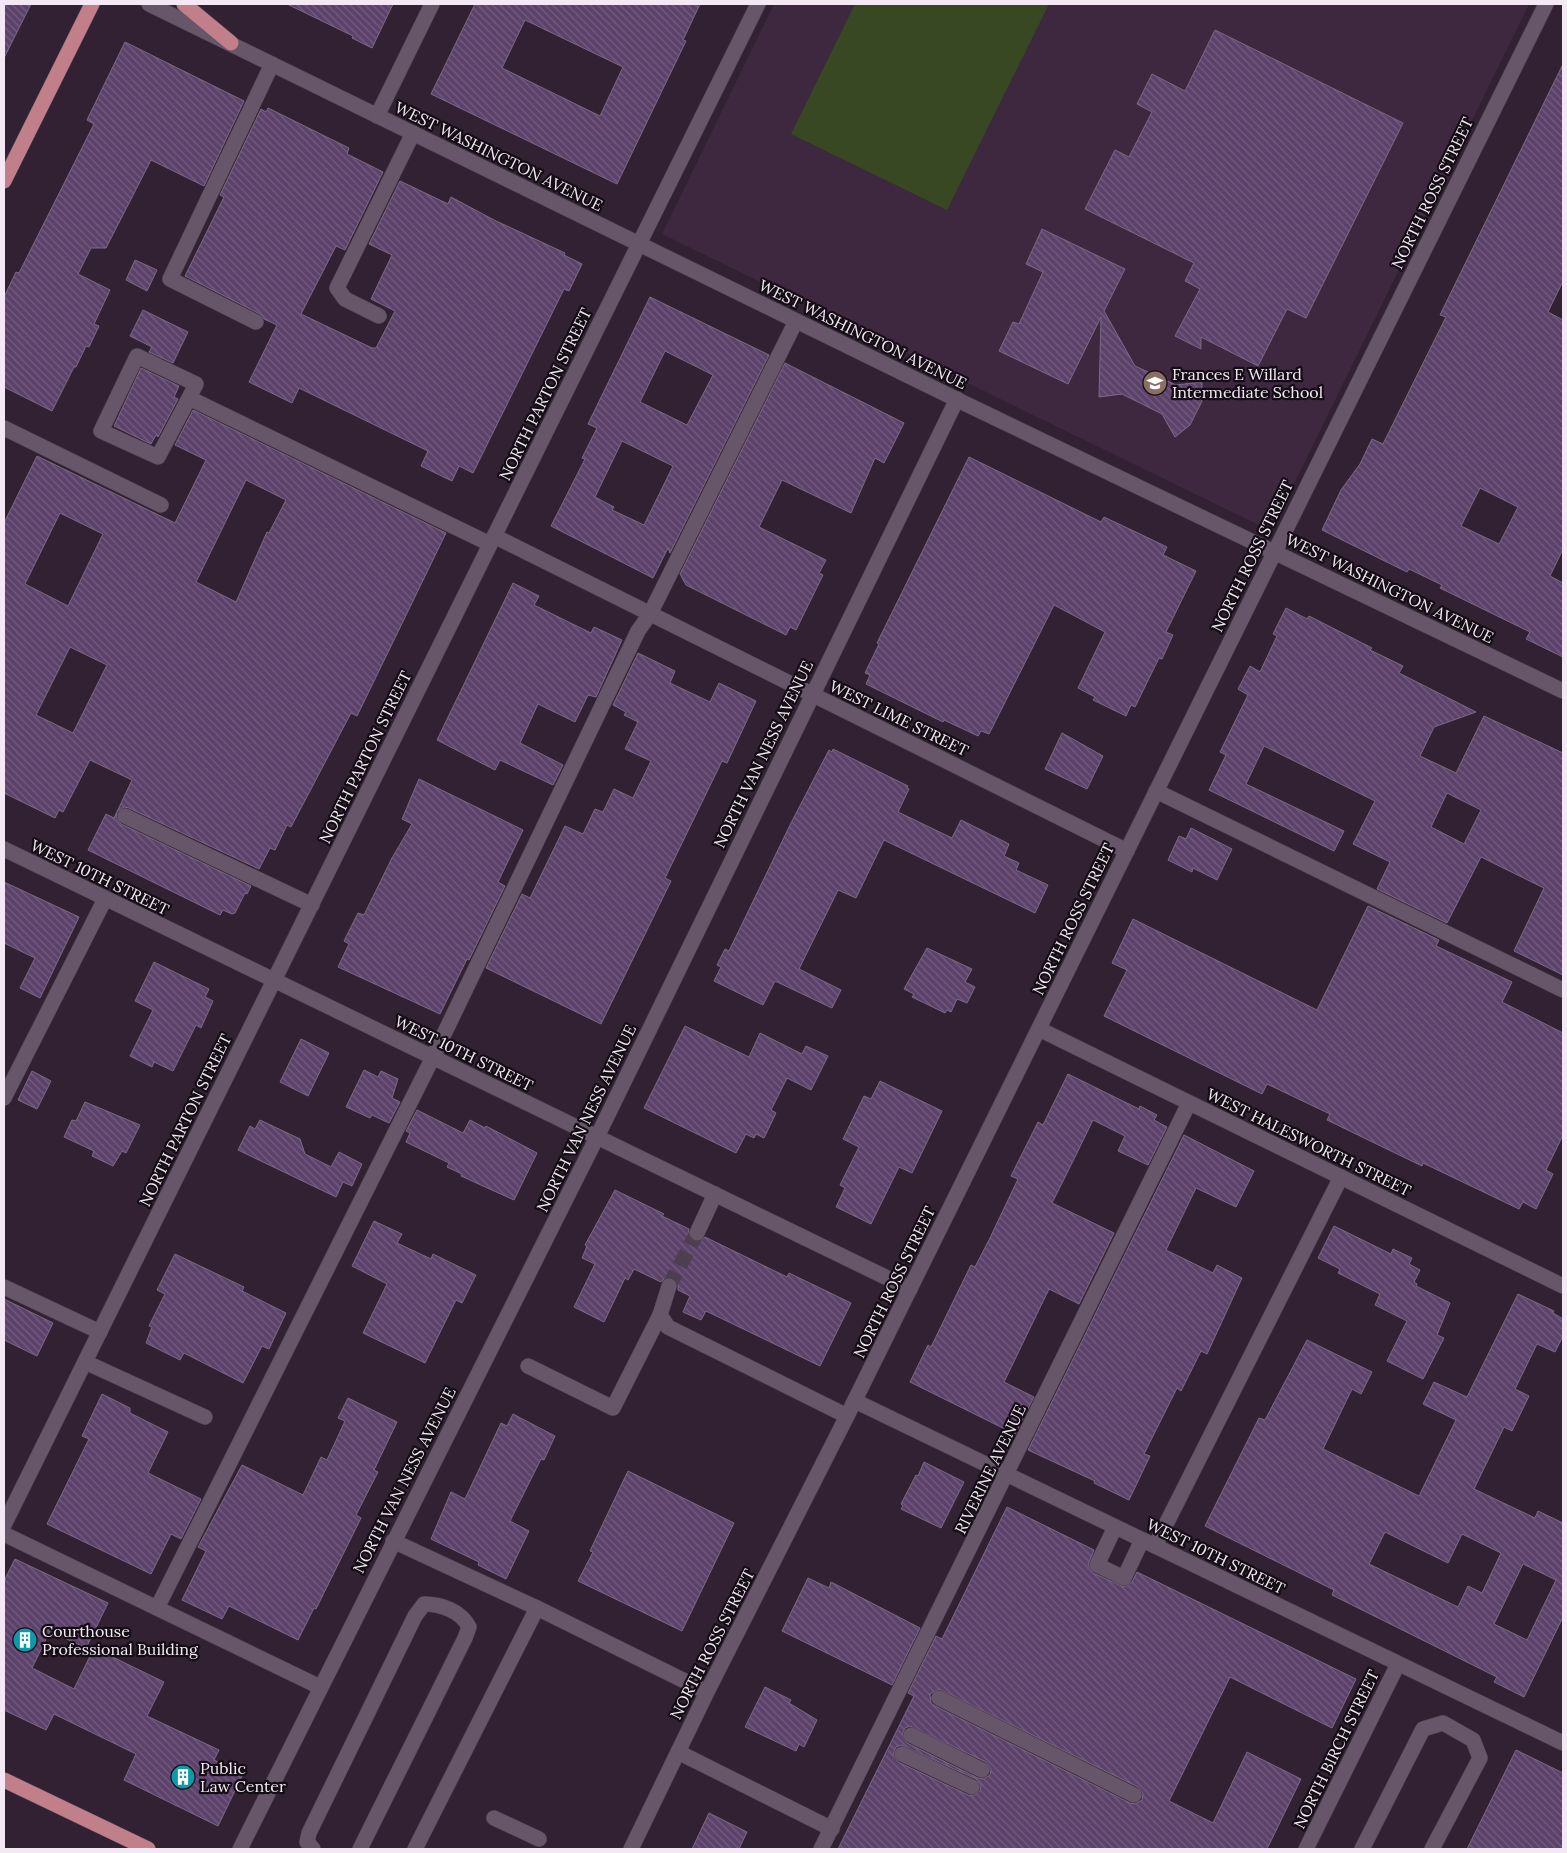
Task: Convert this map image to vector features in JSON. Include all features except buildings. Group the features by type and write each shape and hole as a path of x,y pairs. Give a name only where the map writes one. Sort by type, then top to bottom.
{"main road":[{"path":"4,181 92,4"},
{"path":"184,4 231,43"},
{"path":"4,1780 148,1849"}],"street":[{"name":"WEST WASHINGTON AVENUE","path":"149,4 796,321 1563,691"},
{"path":"377,116 432,4"},
{"name":"NORTH PARTON STREET","path":"4,1526 758,4"},
{"name":"NORTH ROSS STREET","path":"631,1849 707,1692 847,1416 1546,4"},
{"path":"256,322 170,279 272,64"},
{"path":"379,316 345,299 337,288 414,133"},
{"path":"157,1608 432,1057 638,631 650,614 796,321"},
{"path":"137,356 196,384 189,398 158,458 101,431 137,356"},
{"name":"WEST LIME STREET","path":"189,398 650,614 1127,851"},
{"name":"NORTH VAN NESS AVENUE","path":"240,1849 392,1541 597,1137 957,399"},
{"path":"4,428 161,505"},
{"path":"1156,791 1563,990"},
{"path":"125,816 312,905"},
{"name":"WEST 10TH STREET","path":"4,850 910,1288"},
{"path":"4,1098 105,898"},
{"name":"WEST HALESWORTH STREET","path":"1039,1029 1563,1286"},
{"name":"RIVERINE AVENUE","path":"822,1849 1189,1103"},
{"path":"1115,1527 1097,1565 1124,1578 1149,1543 1341,1177"},
{"path":"696,1233 716,1194"},
{"path":"528,1366 613,1408 660,1315 669,1286"},
{"path":"4,1287 100,1332"},
{"path":"660,1315 668,1327 847,1416"},
{"path":"85,1362 205,1417"},
{"name":"WEST 10TH STREET","path":"854,1401 1563,1743"},
{"path":"4,1534 320,1687"},
{"path":"392,1541 537,1608 707,1692"},
{"path":"313,1849 307,1842 309,1833 415,1616 424,1604 437,1604 464,1617 468,1627 465,1638 360,1849"},
{"path":"415,1849 537,1608"},
{"name":"NORTH BIRCH STREET","path":"1306,1849 1398,1664"},
{"path":"940,1698 1134,1795"},
{"path":"1362,1849 1423,1729 1443,1723 1473,1740 1480,1758 1432,1849"},
{"path":"911,1735 982,1770"},
{"path":"678,1752 832,1829"},
{"path":"902,1754 972,1787"},
{"path":"494,1818 539,1839"}],"shaded area":[{"name":"Frances E Willard Intermediate School","path":"774,4 1529,4 1271,531 662,234"}],"green space":[{"path":"855,4 1049,4 947,210 791,134"}],"tunnel":[{"path":"669,1286 697,1233"}],"place":[{"name":"Frances E Willard Intermediate School","path":"1155,383"},
{"name":"Courthouse Professional Building","path":"25,1640"},
{"name":"Public Law Center","path":"183,1777"}]}
